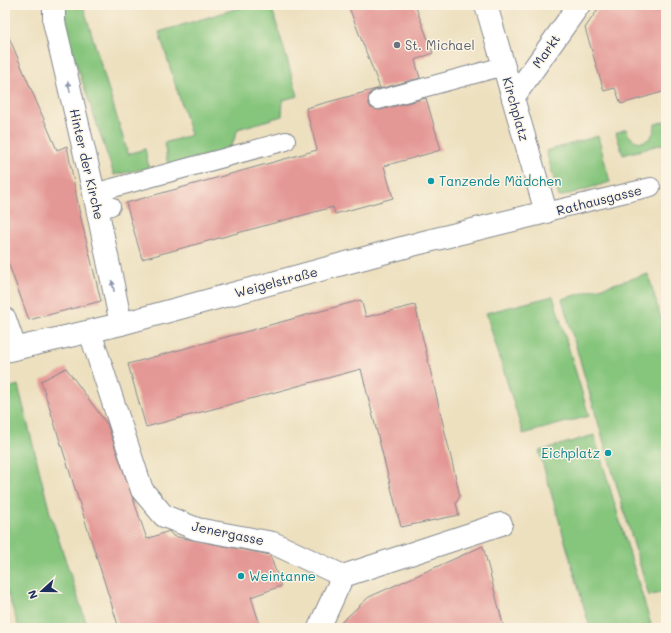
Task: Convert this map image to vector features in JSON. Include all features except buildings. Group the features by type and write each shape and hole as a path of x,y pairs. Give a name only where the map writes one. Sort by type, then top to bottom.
{"street":[{"name":"Hinter der Kirche","path":"54,5 54,22 101,203 121,324"},
{"name":"Kirchplatz","path":"486,5 546,212"},
{"name":"Markt","path":"513,98 579,5"},
{"name":"Weigelstraße","path":"10,349 90,332 420,243 546,212"},
{"path":"5,319 10,349"},
{"name":"Jenergasse","path":"90,332 142,490 164,516 197,529 274,543 343,576"},
{"path":"319,628 343,576 501,524"}],"lane":[{"path":"378,100 504,66"},
{"path":"101,203 286,141"},
{"name":"Rathausgasse","path":"546,212 651,187"}],"green space":[{"path":"63,5 83,5 128,154 145,149 149,168 114,175 68,39"},
{"path":"248,5 271,5 298,96 283,100 282,116 238,129 230,150 168,165 164,143 191,135 159,32"},
{"path":"666,121 666,143 623,155 616,133 626,129 633,139 643,142 648,140 651,136 654,131 655,124"},
{"path":"598,136 610,182 559,197 546,151"},
{"path":"648,274 666,335 666,591 649,596 562,299"},
{"path":"553,296 589,416 523,434 486,313"},
{"path":"18,385 50,513 88,628 19,628 5,586 5,389"},
{"path":"594,435 652,628 590,628 539,451"}],"place":[{"name":"St. Michael","path":"397,45"},
{"name":"Tanzende Mädchen","path":"431,181"},
{"name":"Eichplatz","path":"608,453"},
{"name":"Weintanne","path":"241,576"}]}
